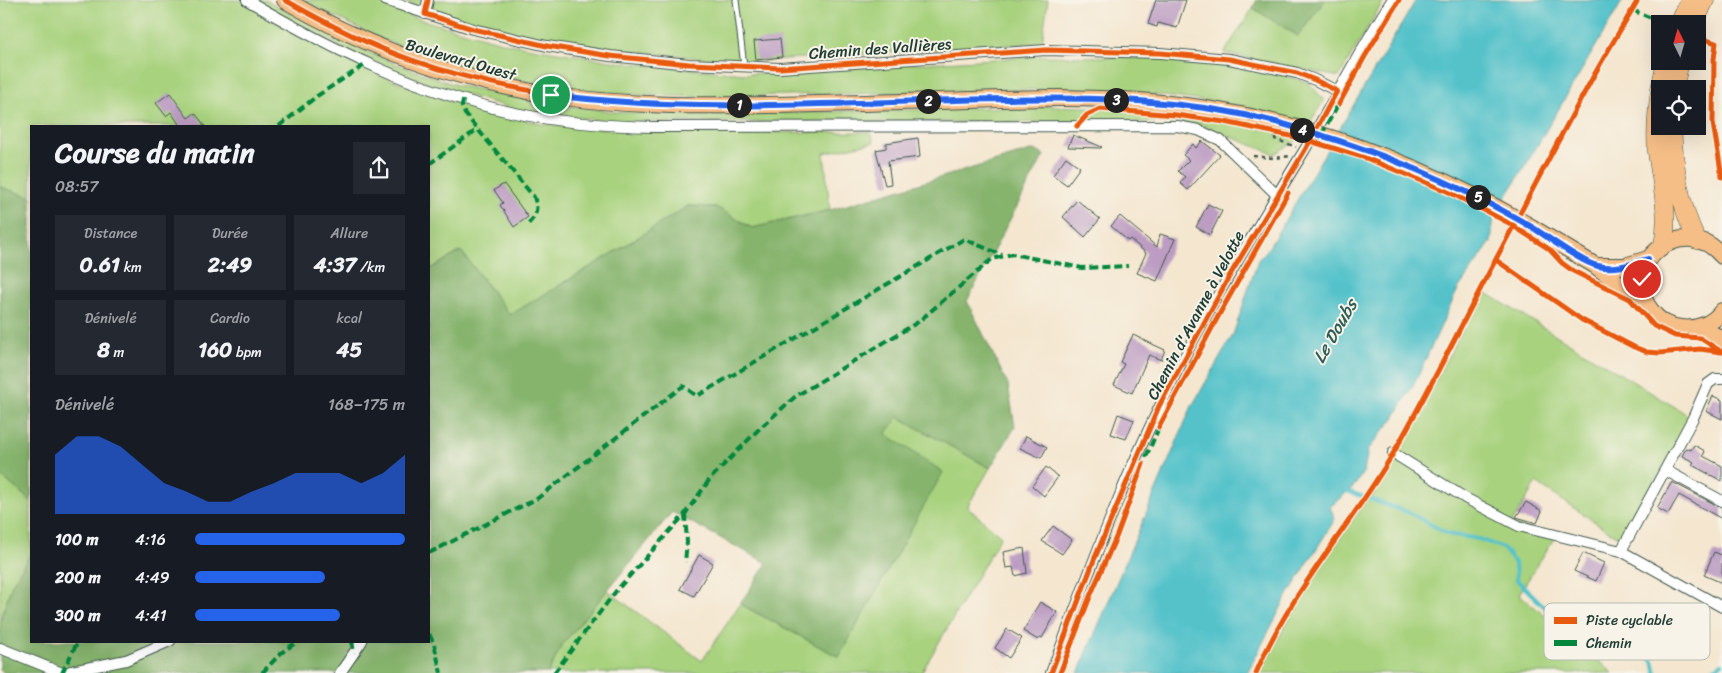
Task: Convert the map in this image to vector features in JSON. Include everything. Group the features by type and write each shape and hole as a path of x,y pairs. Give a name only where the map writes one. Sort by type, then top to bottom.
{"highway":[{"path":"1683,15 1690,0"},
{"path":"1698,15 1705,0"},
{"path":"1656,135 1665,210 1663,245"},
{"path":"1673,135 1684,210 1697,240"}],"main road":[{"name":"Boulevard Ouest","path":"285,0 340,30 411,60 483,82 568,97 620,103 691,106 1039,98 1108,99 1158,102 1246,115 1304,130 1368,150 1430,175 1471,194 1531,227 1596,266 1644,299"},
{"path":"1722,256 1708,244 1697,240 1685,238 1674,240 1663,245 1648,259 1642,279 1644,299 1654,316 1670,326 1690,329 1699,327 1711,322 1722,312"},
{"path":"1596,266 1626,266 1648,259"},
{"path":"1699,327 1722,339"}],"street":[{"path":"247,0 366,64 463,100 540,118 654,127 1188,127 1210,134 1220,140 1238,155 1277,195"},
{"name":"Chemin des Vallières","path":"386,0 473,29 547,46 620,57 689,64 744,68 780,68 1046,50 1160,53 1229,59 1297,73 1337,91"},
{"path":"425,14 428,0"},
{"name":"Chemin d'Avanne à Velotte","path":"1051,673 1094,560 1159,406 1230,275 1392,0"},
{"path":"1621,551 1693,418 1708,384 1715,379 1722,379"},
{"path":"1393,453 1466,498 1520,526 1621,551 1722,607"},
{"path":"1665,470 1722,501"},
{"path":"0,648 62,673 126,660 165,643"},
{"path":"340,673 361,643"}],"lane":[{"path":"736,0 744,68"},
{"path":"1360,505 1371,489"}],"path":[{"path":"1276,133 1275,139 1305,150"},
{"path":"1238,155 1274,158 1292,156 1305,150"}],"green space":[{"path":"0,0 240,0 291,31 388,78 449,101 542,124 660,133 871,132 874,142 824,153 830,210 752,228 716,207 688,206 510,315 461,251 430,269 430,125 30,125 30,197 0,187"},
{"path":"255,0 266,0 345,42 401,66 456,85 546,103 616,112 700,115 1053,106 1123,108 1218,118 1302,137 1274,154 1196,123 613,122 518,110 432,85 348,51"},
{"path":"304,0 372,0 422,20 509,44 617,62 745,74 1043,56 1177,58 1271,72 1308,82 1324,100 1309,124 1229,104 1148,94 1060,89 698,97 623,94 547,86 463,67 384,40"},
{"path":"398,0 1048,0 1042,43 739,62 566,44 492,29"},
{"path":"1257,0 1325,0 1298,36 1253,8"},
{"path":"1325,0 1384,0 1339,77 1224,53 1253,8 1298,36"},
{"path":"1034,150 1044,155 967,301 1008,385 1015,427 990,468 898,417 886,434 943,472 839,657 740,604 767,563 672,512 562,645 548,673 4,673 0,669 0,622 12,584 30,555 30,643 430,643 430,269 461,251 510,315 688,206 716,207 752,228 830,210"},
{"path":"0,187 30,197 30,500 0,475"},
{"path":"1483,291 1693,418 1621,539 1536,483 1511,524 1555,537 1519,594 1544,615 1544,660 1598,660 1613,673 1259,673 1305,590 1384,473 1405,438"},
{"path":"898,417 990,468 967,507 1001,536 921,673 548,673 562,645 607,590 702,661 740,604 839,657 886,433"},
{"path":"0,475 30,500 30,555 12,584 0,622"}],"water":[{"name":"Le Doubs","path":"1416,0 1623,0 1494,216 1491,242 1458,289 1416,380 1394,418 1368,450 1364,471 1355,485 1330,507 1335,519 1286,598 1247,673 1078,673 1192,406 1233,335 1258,260 1268,249"}],"building":[{"path":"1156,0 1186,0 1177,28 1158,23 1157,27 1148,24"},
{"path":"780,39 782,57 756,60 754,41"},
{"path":"170,93 188,118 195,113 204,125 178,125 179,124 171,112 166,116 156,103"},
{"path":"1073,135 1102,147 1068,147"},
{"path":"918,138 920,157 888,161 891,184 885,185 876,150 886,148 886,143"},
{"path":"1202,141 1220,155 1188,190 1180,183 1185,177 1178,171 1189,160 1183,155 1193,144 1196,148"},
{"path":"1066,157 1080,167 1067,185 1053,175"},
{"path":"504,184 528,217 514,227 500,205 503,203 494,190"},
{"path":"1077,200 1100,219 1085,237 1063,217"},
{"path":"1208,204 1222,211 1210,235 1196,227"},
{"path":"1120,216 1157,247 1160,234 1175,239 1157,281 1137,273 1146,253 1111,226"},
{"path":"1133,335 1165,350 1161,360 1149,355 1132,393 1114,385 1124,364 1120,362"},
{"path":"1713,396 1722,400 1722,419 1706,411"},
{"path":"1118,414 1134,420 1126,439 1111,434"},
{"path":"1026,436 1047,447 1041,458 1020,448"},
{"path":"1694,445 1705,451 1703,456 1722,466 1722,481 1692,465 1694,462 1682,456 1686,448 1691,450"},
{"path":"1046,467 1058,477 1044,496 1032,486"},
{"path":"1672,482 1722,508 1722,519 1679,495 1668,514 1657,508"},
{"path":"1526,502 1542,511 1537,523 1516,517"},
{"path":"1053,526 1072,540 1062,554 1042,541"},
{"path":"1024,548 1027,573 1015,576 1013,567 1006,568 1003,552"},
{"path":"1714,552 1722,555 1722,583 1704,575"},
{"path":"1583,553 1604,563 1596,581 1574,571"},
{"path":"699,555 713,563 694,596 680,589"},
{"path":"1040,602 1057,612 1042,638 1040,637 1038,640 1023,631"},
{"path":"1007,629 1022,638 1009,658 995,648"}],"waterway":[{"path":"1344,490 1410,513 1448,534 1479,539 1503,548 1515,563 1516,579 1544,606"},
{"path":"1652,660 1656,673"},
{"path":"1707,673 1722,663"}],"marked path":[{"path":"1632,10 1651,18"},
{"path":"280,125 317,96 366,64"},
{"path":"1316,145 1341,99"},
{"path":"463,100 462,107 465,114 534,197 536,212 533,219 527,225"},
{"path":"430,163 478,129"},
{"path":"430,552 538,498 683,386 697,396 964,239 1002,255"},
{"path":"554,673 616,591 685,514 710,479 759,429 796,396 918,322 992,259 1012,254 1082,268 1128,266"},
{"path":"1141,468 1161,423"},
{"path":"685,514 687,542 685,562"},
{"path":"430,636 434,644 441,673"},
{"path":"62,673 77,643"},
{"path":"262,673 281,653 295,643"},
{"path":"352,643 354,653"}],"cycle path":[{"path":"285,0 379,48 462,76 512,87 563,96 665,104 821,104"},
{"path":"428,0 425,14 473,29 547,46 610,56 689,64 780,68 1046,50 1160,53 1229,59 1297,73 1337,91 1305,150 1230,275 1159,406 1094,560 1051,673"},
{"path":"1339,104 1399,0"},
{"path":"1256,673 1270,643 1303,587 1377,480 1394,452 1564,130 1638,0"},
{"path":"1706,40 1716,43 1713,123 1722,177"},
{"path":"1077,126 1087,115 1100,109 1176,115 1225,122 1300,138 1366,158 1449,192 1507,222 1549,249 1562,263 1573,271 1630,299 1654,326 1675,336 1700,338 1722,352"},
{"path":"1159,427 1220,313 1288,193"},
{"path":"1496,260 1582,320 1634,347 1647,352 1660,353 1700,349 1721,352"},
{"path":"1060,673 1091,594 1117,535 1143,464"}],"route":[{"path":"551,95 620,103 691,106 1090,98 1158,102 1246,115 1320,135 1400,162 1471,194 1511,215 1596,266 1626,266 1648,259 1642,279"}]}
